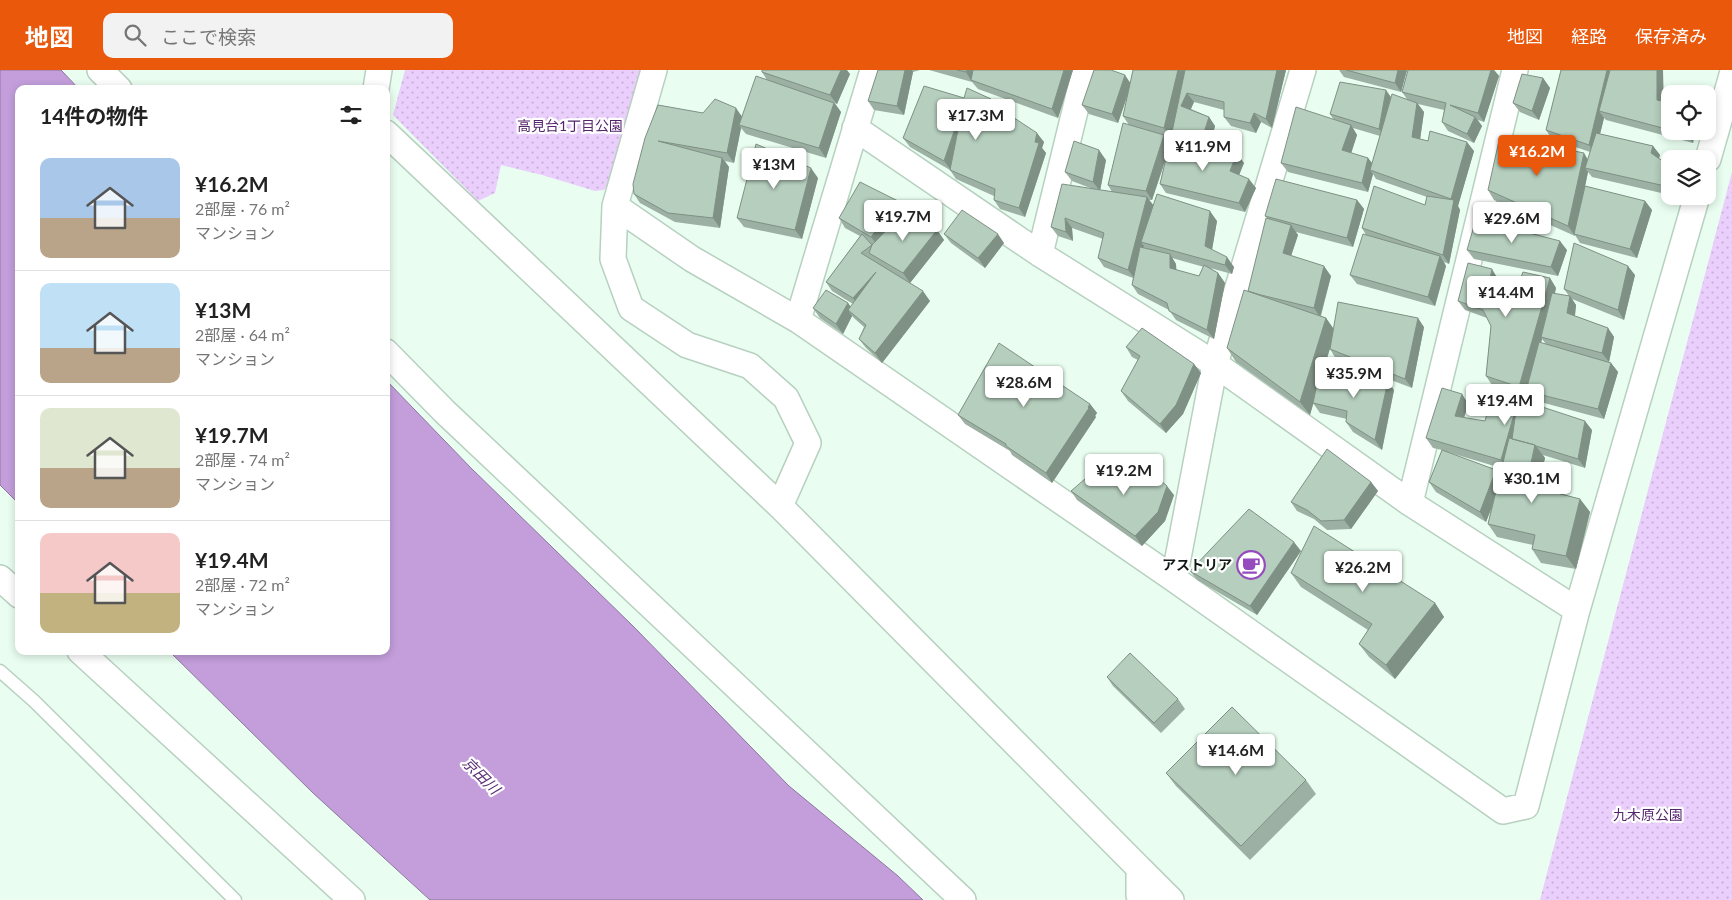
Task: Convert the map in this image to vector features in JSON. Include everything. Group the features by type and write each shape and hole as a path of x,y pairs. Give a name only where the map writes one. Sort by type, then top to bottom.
{"street":[{"path":"100,70 115,85"},
{"path":"377,85 379,70"},
{"path":"654,70 615,206 613,259 631,308 688,345 750,366 786,398 808,443 780,506"},
{"path":"798,320 872,70"},
{"path":"1040,254 1085,70"},
{"path":"1174,579 1215,364 1302,70"},
{"path":"1410,504 1515,70"},
{"path":"1711,150 1732,75"},
{"path":"856,128 1040,254 1215,364 1410,504 1577,610"},
{"path":"390,137 780,506 1171,900"},
{"path":"615,206 692,259 798,320 1174,579 1503,811 1526,806 1577,610 1640,392 1688,259 1696,205"},
{"path":"390,356 445,412 963,900"},
{"path":"1640,392 1663,384"},
{"path":"0,578 15,591"},
{"path":"84,655 352,900"},
{"path":"1139,868 1138,895 1142,900"}],"lane":[{"path":"0,671 34,701 235,900"}],"green space":[{"name":"高見台1丁目公園","path":"405,70 642,70 612,181 604,190 595,191 501,165 495,193 478,201 393,115"},
{"name":"九木原公園","path":"1732,172 1732,900 1540,900 1542,892"}],"water":[{"path":"0,70 61,70 75,85 15,85 15,500 0,485"},
{"name":"京田川","path":"390,384 471,468 634,627 789,786 898,876 923,900 430,900 313,793 173,655 390,655"}],"building":[{"path":"762,70 841,70 830,95 762,72"},
{"path":"878,70 905,70 897,106 868,101"},
{"path":"973,70 1064,70 1052,109 971,80"},
{"path":"1094,70 1111,70 1125,75 1112,114 1082,105"},
{"path":"1133,70 1178,70 1164,128 1123,116"},
{"path":"1185,70 1277,70 1266,119 1254,113 1250,123 1224,117 1224,102 1187,93 1181,106 1209,117 1202,139 1172,132"},
{"path":"1346,70 1398,70 1395,83"},
{"path":"1408,70 1491,70 1478,113 1450,105 1475,117 1467,134 1442,122 1446,103 1402,92"},
{"path":"1561,70 1607,70 1589,145 1546,130"},
{"path":"1610,70 1657,70 1657,100 1661,101 1661,128 1599,111"},
{"path":"1522,74 1543,78 1532,111 1513,103"},
{"path":"756,76 834,103 819,148 739,125"},
{"path":"1340,82 1386,90 1379,129 1330,114"},
{"path":"924,86 964,98 967,88 991,99 990,102 1037,133 1035,142 1039,143 1019,208 994,200 995,189 950,170 963,105 944,161 903,138"},
{"path":"1392,94 1417,103 1412,137 1428,141 1430,131 1467,142 1451,199 1370,170"},
{"path":"715,99 736,108 727,153 658,141 722,158 713,218 668,213 634,194 633,184 645,138 658,105 703,113"},
{"path":"1296,107 1351,125 1342,150 1368,158 1362,183 1281,163"},
{"path":"1123,123 1164,135 1146,191 1108,185"},
{"path":"1596,133 1653,146 1651,153 1661,160 1661,185 1585,168"},
{"path":"1500,136 1584,153 1568,226 1488,190"},
{"path":"1074,141 1099,150 1093,182 1065,172"},
{"path":"1170,141 1237,153 1230,171 1249,179 1239,203 1160,184"},
{"path":"756,144 811,168 795,230 737,218"},
{"path":"1276,179 1357,200 1347,238 1265,216"},
{"path":"860,182 898,201 871,237 839,218"},
{"path":"1062,184 1147,197 1128,270 1098,258 1104,233 1065,218 1066,232 1051,227"},
{"path":"1374,186 1425,205 1427,196 1454,200 1443,255 1362,228"},
{"path":"1585,186 1645,201 1630,249 1574,234"},
{"path":"1157,194 1210,211 1205,246 1227,257 1225,265 1141,242"},
{"path":"962,210 998,234 978,258 944,234"},
{"path":"922,212 937,230 903,273 869,253 872,245 902,214 911,222"},
{"path":"1266,218 1291,225 1283,253 1324,266 1314,308 1248,291"},
{"path":"1476,219 1560,241 1551,267 1467,250"},
{"path":"862,234 872,245 861,253 923,291 875,353 859,339 866,325 848,310 876,272 853,298 826,282"},
{"path":"1363,234 1440,256 1428,297 1350,275"},
{"path":"1574,243 1628,266 1618,310 1564,289"},
{"path":"1140,247 1170,254 1170,268 1199,276 1204,265 1218,273 1207,330 1169,311 1167,303 1132,285"},
{"path":"1468,263 1492,269 1490,279 1518,285 1523,272 1550,278 1519,387 1486,376 1491,326 1483,310 1458,301"},
{"path":"826,290 848,303 836,324 813,308"},
{"path":"1244,290 1326,318 1300,402 1227,348"},
{"path":"1552,293 1570,296 1567,313 1608,328 1602,353 1541,337"},
{"path":"1338,302 1418,318 1405,379 1330,349"},
{"path":"1142,328 1194,364 1176,405 1160,424 1121,391 1140,356 1126,347"},
{"path":"1539,342 1611,363 1598,409 1526,391"},
{"path":"999,343 1090,404 1046,473 1006,446 1006,444 958,415"},
{"path":"1359,369 1388,381 1375,440 1346,422 1347,411 1313,403 1320,370 1357,383"},
{"path":"1442,388 1462,394 1455,416 1485,421 1494,388 1519,393 1518,399 1585,421 1578,459 1512,439 1517,404 1501,460 1426,438"},
{"path":"1509,438 1535,445 1526,485 1580,499 1566,556 1532,549 1535,535 1488,524"},
{"path":"1327,449 1371,482 1344,520 1321,521 1307,510 1291,502"},
{"path":"1442,450 1496,470 1480,512 1429,482"},
{"path":"1136,459 1167,486 1158,512 1135,536 1071,491 1100,466 1116,480"},
{"name":"アストリア","path":"1249,509 1294,542 1250,606 1190,571"},
{"path":"1314,526 1435,603 1386,665 1359,644 1372,624 1291,573"},
{"path":"1130,653 1178,699 1154,723 1107,677"},
{"path":"1232,707 1306,780 1241,846 1166,773"}],"place":[{"name":"アストリア","path":"1251,565"}]}
